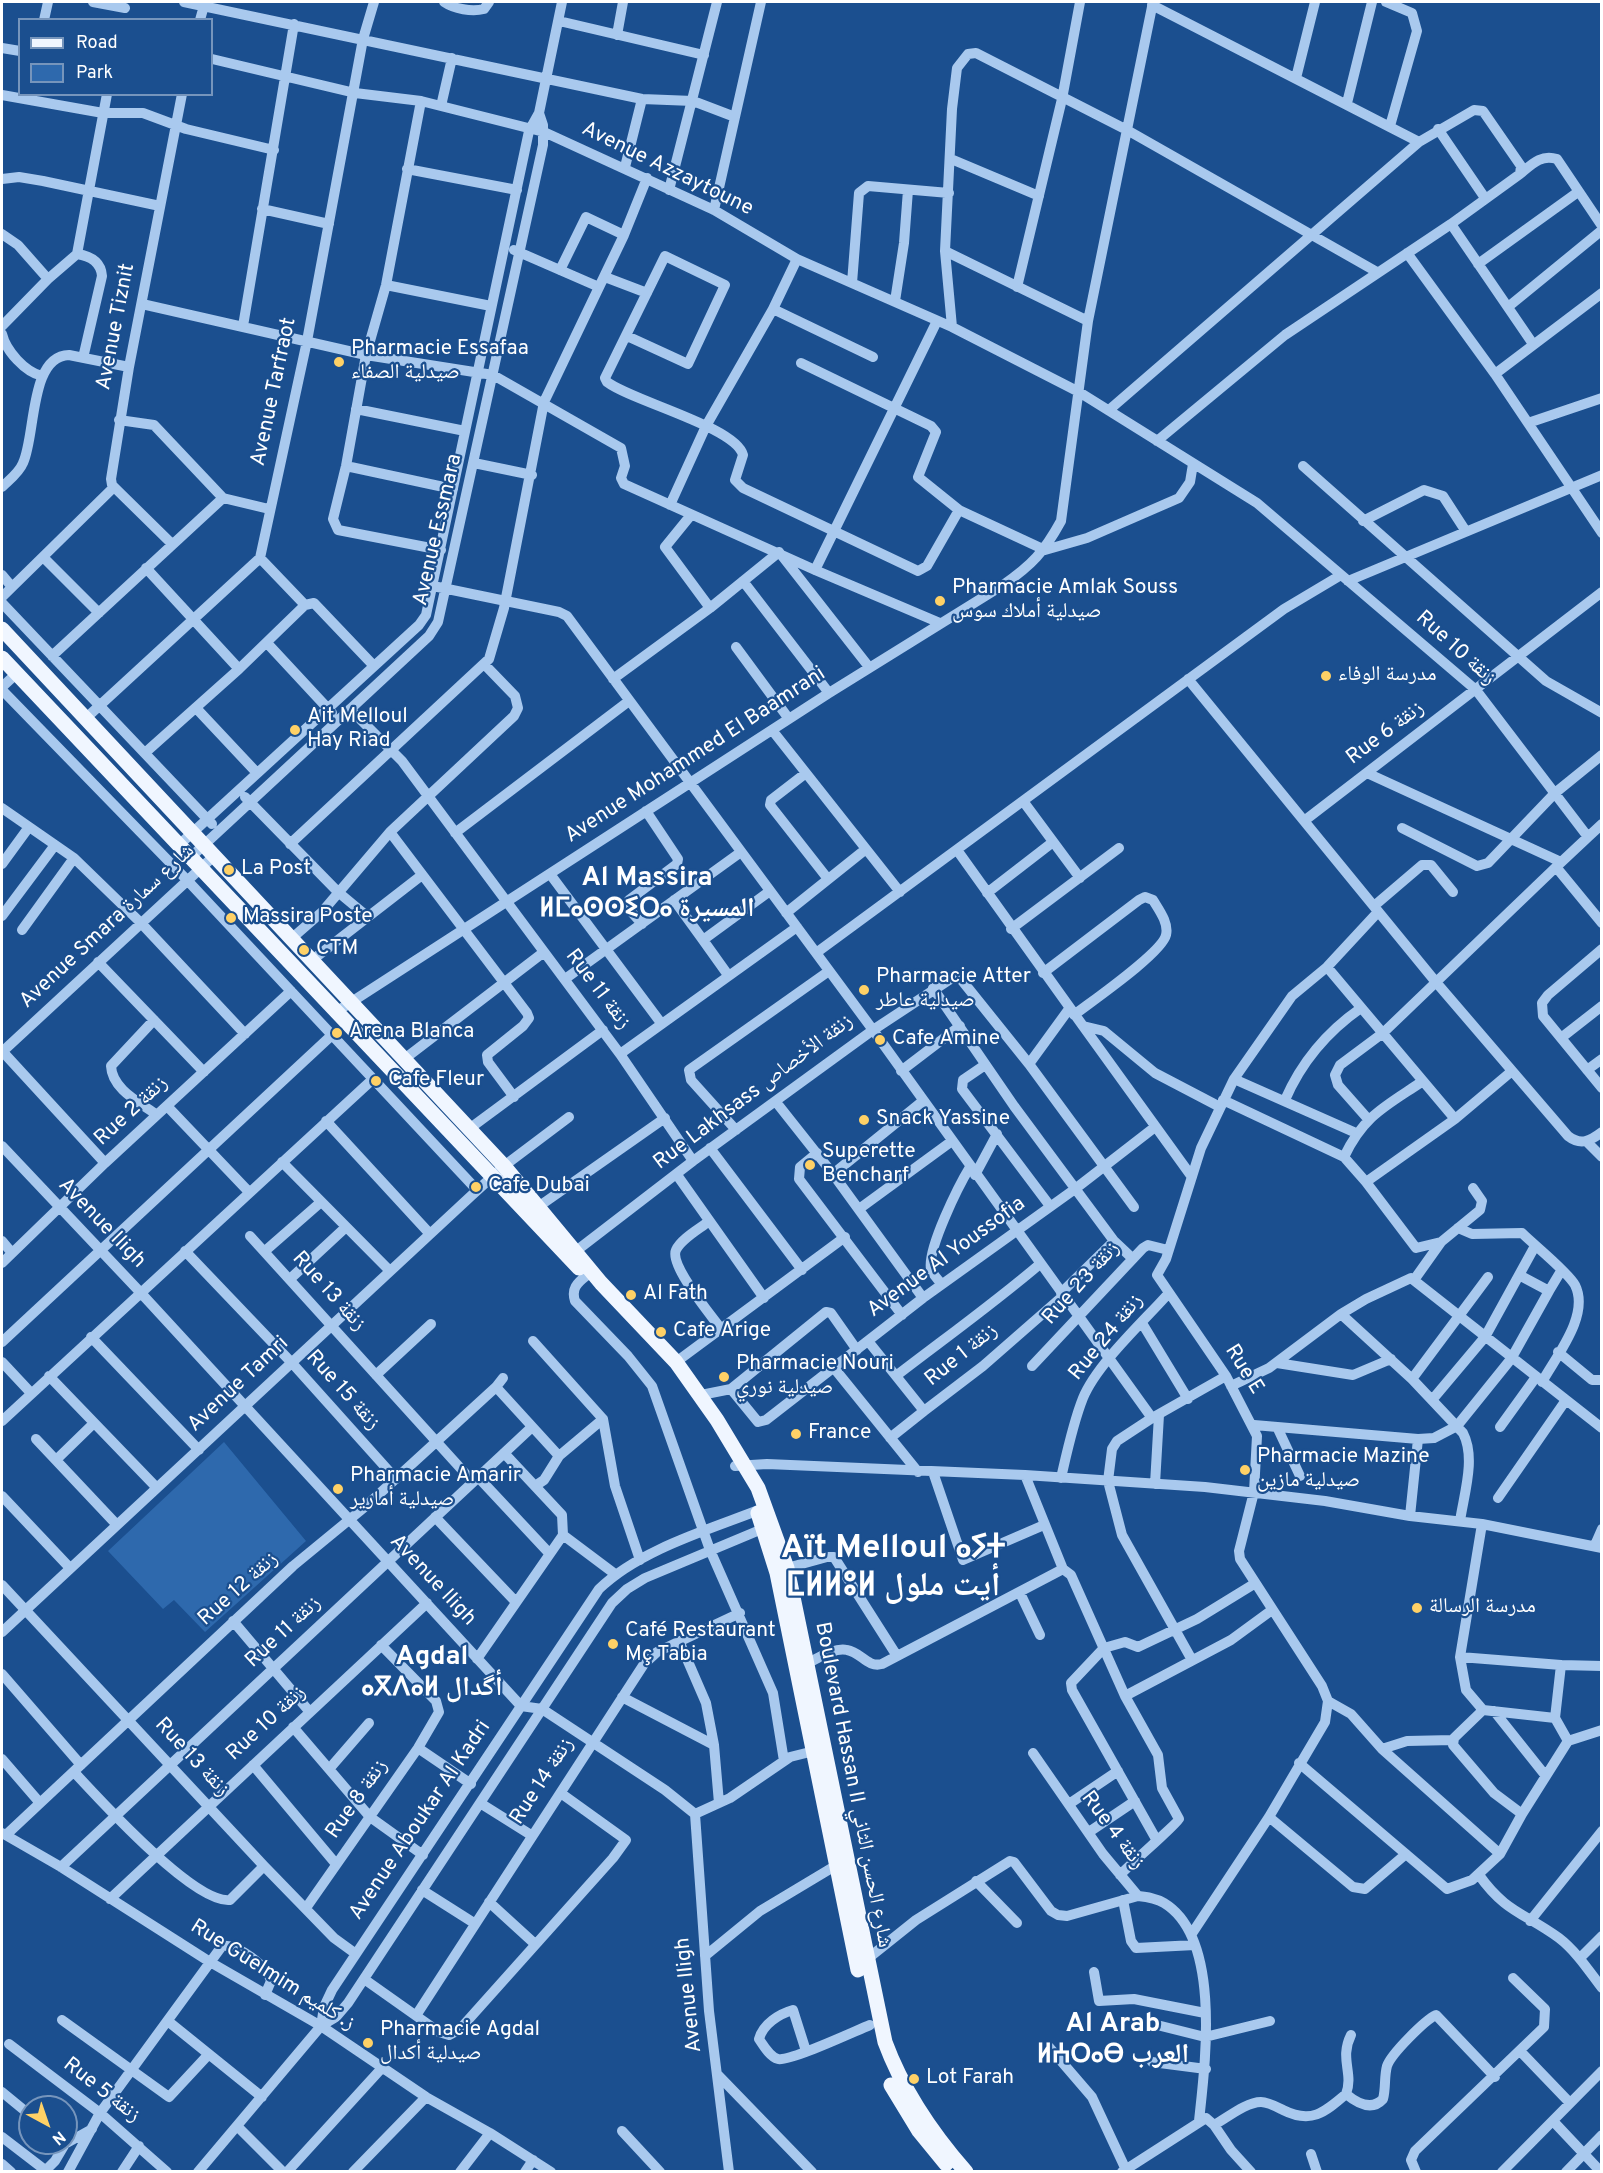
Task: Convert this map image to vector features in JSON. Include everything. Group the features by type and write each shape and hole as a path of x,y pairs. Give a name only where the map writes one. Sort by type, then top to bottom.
{"main road":[{"name":"Boulevard Hassan II شارع الحسن الثاني","path":"2,630 504,1166 601,1283 676,1362 701,1395 762,1509 787,1568 806,1664 819,1750"},
{"name":"Boulevard Hassan II شارع الحسن الثاني","path":"2,658 675,1373 740,1465"},
{"path":"352,1029 364,1018"},
{"name":"Boulevard Hassan II شارع الحسن الثاني","path":"768,1527 819,1750 870,2025 895,2092 928,2144 953,2172"},
{"name":"Boulevard Hassan II شارع الحسن الثاني","path":"841,1863 885,2042 899,2077 927,2123 966,2172"}],"street":[{"path":"44,18 48,2"},
{"path":"93,2 125,10"},
{"path":"184,2 204,4 642,99 693,101 735,117"},
{"name":"Avenue Tarfraot","path":"260,558 307,341 355,93 363,39 374,2"},
{"path":"444,2 452,6 478,10 486,7 489,2"},
{"name":"Avenue Essmara","path":"179,844 423,620 441,550 530,127 539,113 562,2"},
{"path":"617,35 623,2"},
{"path":"669,190 717,2"},
{"path":"714,210 757,2"},
{"path":"1017,287 1062,99 1080,2"},
{"path":"1296,78 1315,2"},
{"path":"1347,103 1372,2"},
{"path":"1386,2 1412,13 1417,31 1390,126"},
{"path":"1045,550 1061,521 1088,321 1153,3 1419,141"},
{"path":"559,21 704,55"},
{"path":"243,326 294,24"},
{"path":"2,48 18,51"},
{"path":"952,327 945,251 953,83 957,68 968,54 976,53 1062,99 1127,130 1377,272"},
{"path":"441,106 452,58"},
{"name":"Avenue Azzaytoune","path":"213,59 355,93 422,101 544,132 714,210 796,259 952,327 1079,392 1157,441"},
{"path":"2,95 103,113 143,113 175,124 273,150"},
{"path":"2,326 48,279 77,254 107,96"},
{"name":"Avenue Tiznit","path":"114,487 111,479 119,420 182,96"},
{"path":"625,168 642,99"},
{"path":"422,101 386,285 366,355 346,466 333,519 334,527 338,530 441,550"},
{"path":"1109,410 1419,141 1438,129 1473,110 1483,111 1521,166 1520,174"},
{"name":"Avenue Essmara","path":"196,862 208,850 218,831 429,636 442,614 544,132 539,113"},
{"path":"1438,129 1485,198"},
{"path":"1157,441 1285,335 1451,224 1539,159 1548,156 1557,159 1602,228 1508,307"},
{"path":"951,159 1039,196"},
{"path":"407,169 517,190"},
{"path":"2,179 20,177 160,206"},
{"path":"290,843 484,664 491,652 506,601 532,475 544,402 624,235 647,178"},
{"path":"852,283 859,192 868,186 949,193"},
{"path":"895,302 904,243 908,190"},
{"path":"1478,264 1578,192"},
{"path":"262,209 329,224"},
{"path":"560,270 586,217 624,235"},
{"path":"1451,224 1533,344"},
{"path":"2,234 18,245 48,279"},
{"path":"504,246 560,270 647,293"},
{"path":"945,251 1088,321"},
{"path":"1407,253 1495,374 1602,533"},
{"path":"77,254 94,260 102,271 83,358"},
{"path":"627,336 687,364 725,285 665,256 605,378 607,382 706,426 742,451 734,477 738,484 915,570 922,571 959,510"},
{"path":"670,504 706,426 773,309 796,259"},
{"path":"386,285 491,306"},
{"path":"1495,374 1602,293"},
{"path":"142,304 366,355 493,375 544,402 621,448 625,466 621,478 624,484 815,570 940,623"},
{"path":"773,309 873,357"},
{"path":"815,570 937,321"},
{"path":"2,334 4,348 28,370 42,376"},
{"path":"2,487 24,463 42,376 51,362 62,355 129,367"},
{"path":"801,363 934,428 936,432 917,475 959,510 1045,550 1086,538 1179,498 1190,482 1193,464"},
{"path":"1528,423 1602,398"},
{"path":"356,409 465,430"},
{"path":"119,420 154,425 222,498 269,508"},
{"name":"Rue 10 زنقة","path":"1157,441 1257,503 1476,690 1588,837"},
{"path":"474,463 532,475"},
{"path":"346,466 453,489"},
{"path":"1304,466 1363,521 1546,681 1602,713"},
{"path":"816,953 1284,609 1345,578 1405,558 1465,530 1602,475"},
{"path":"2,597 114,487 172,544"},
{"path":"1363,521 1424,490 1443,496 1465,530"},
{"path":"52,657 222,498"},
{"path":"691,515 665,547 710,608"},
{"name":"Avenue Mohammed El Baamrani","path":"336,1012 869,667 1030,567 1045,550"},
{"path":"613,679 710,608 778,552"},
{"path":"778,552 869,667"},
{"path":"43,557 99,613"},
{"path":"86,719 260,558 305,605"},
{"path":"146,568 239,669"},
{"path":"2,575 12,587"},
{"path":"743,581 829,693"},
{"path":"433,586 559,612 567,616 873,1030 1015,1231 1109,1359 1155,1417 1155,1484"},
{"name":"Rue 6 زنقة","path":"1304,821 1602,592"},
{"path":"2,603 146,752 218,831"},
{"path":"146,752 239,669 305,605 314,603 374,666"},
{"path":"267,643 339,719"},
{"path":"736,647 789,719"},
{"path":"291,939 322,912 390,832 514,716 518,708 515,696 484,664"},
{"path":"16,674 2,689 187,880 477,1190"},
{"path":"1188,679 1435,981 1568,1136 1577,1141 1587,1142 1602,1156"},
{"path":"455,833 629,701"},
{"path":"196,708 257,773"},
{"name":"Rue 11 زنقة","path":"350,709 391,750 428,796 603,1030 693,1161"},
{"path":"772,730 900,892"},
{"path":"1402,828 1477,866 1488,863 1556,793 1602,755"},
{"path":"806,773 771,800 770,805 828,879"},
{"path":"1367,774 1510,839 1559,865 1602,923"},
{"path":"239,790 338,892 368,917"},
{"path":"1023,801 1080,878"},
{"path":"2,809 74,858 141,923 245,1034"},
{"path":"642,924 628,908 629,900 677,864 678,859 646,811"},
{"path":"1368,1119 1338,1085 1336,1070 1383,1033 1601,825"},
{"path":"2,864 29,827"},
{"path":"390,832 529,1018 523,1026 490,1050 487,1058 514,1097"},
{"path":"987,893 1053,842"},
{"path":"2,916 55,845"},
{"path":"1011,929 1119,848"},
{"path":"786,913 866,849"},
{"path":"957,850 1011,929 1192,1177"},
{"path":"565,979 741,852"},
{"path":"22,930 74,858"},
{"name":"Avenue Smara شارع سمارة","path":"2,1052 187,880 196,862"},
{"path":"1167,1250 1201,1148 1221,1104 1234,1079 1292,996 1327,967 1376,909 1422,865 1431,865 1453,892"},
{"path":"550,874 661,1023"},
{"path":"311,961 422,875"},
{"path":"703,940 770,891"},
{"path":"1043,973 1145,897 1153,900 1166,924 1164,940 1151,956 1072,1012 1029,1064 1134,1207"},
{"path":"674,900 728,975"},
{"path":"620,1054 796,927"},
{"path":"1602,949 1548,995 1542,1003 1543,1016 1602,1088"},
{"path":"403,1060 503,981 544,952"},
{"path":"98,962 204,1072"},
{"path":"1327,967 1455,1119"},
{"path":"736,1130 691,1080 689,1070 829,971"},
{"name":"Rue Lakhsass زنقة الأخصاص","path":"576,1251 710,1148 950,977 960,978 1029,1064"},
{"path":"933,988 985,1065 1075,1189 1114,1241 1132,1258"},
{"name":"Rue 2 زنقة","path":"2,1263 57,1208 291,991"},
{"path":"1561,1038 1602,1006"},
{"path":"1285,1100 1291,1086 1321,1043 1338,1024 1361,1008"},
{"path":"154,1020 111,1066 112,1078 118,1085 157,1115"},
{"path":"901,1071 960,1026"},
{"path":"1083,1026 1104,1030 1155,1073 1344,1157 1416,1248 1442,1242"},
{"path":"469,1129 603,1030"},
{"path":"2,1342 332,1035"},
{"path":"2,1052 105,1163"},
{"path":"1587,1070 1602,1059"},
{"path":"985,1065 963,1080 962,1089 1050,1206"},
{"path":"1366,1182 1455,1119 1512,1071"},
{"path":"2,1421 373,1079"},
{"path":"1234,1079 1356,1132"},
{"path":"1344,1157 1356,1132 1368,1119 1423,1081"},
{"path":"833,1174 923,1101"},
{"path":"776,1102 833,1174 923,1299"},
{"path":"167,1106 249,1192"},
{"path":"504,1166 569,1117"},
{"path":"538,1207 665,1118"},
{"path":"326,1121 430,1234"},
{"name":"Avenue Al Youssofia","path":"731,1389 758,1422 763,1422 942,1284 1075,1189 1155,1127"},
{"path":"1587,1142 1602,1132"},
{"path":"942,1284 932,1272 931,1259 956,1191 997,1134"},
{"path":"859,1209 952,1141"},
{"name":"Avenue Iligh","path":"2,1146 57,1208 140,1292 521,1706"},
{"path":"710,1148 802,1270"},
{"path":"817,1154 800,1167 798,1176 902,1315"},
{"path":"282,1162 390,1271"},
{"name":"Avenue Tamri","path":"2,1632 504,1166"},
{"path":"676,1175 764,1298"},
{"path":"1414,1280 1442,1242 1480,1210 1482,1201 1473,1188"},
{"path":"265,1251 321,1202"},
{"path":"708,1222 677,1248 675,1257 680,1271 721,1329"},
{"path":"290,1279 346,1227"},
{"path":"1458,1228 1472,1234 1495,1236 1522,1233 1574,1283 1580,1302 1574,1324 1558,1352 1500,1427"},
{"name":"Rue 13 زنقة","path":"250,1236 436,1441 475,1479"},
{"path":"676,1362 845,1237"},
{"path":"2,1241 12,1253"},
{"name":"Rue 1 زنقة","path":"868,1341 924,1411 983,1366 1062,1294 1114,1241"},
{"name":"Rue 23 زنقة","path":"1032,1366 1079,1318 1132,1258 1148,1245 1167,1250"},
{"path":"1432,1400 1485,1337 1535,1246"},
{"name":"Rue E","path":"1167,1250 1166,1259 1157,1271 1159,1282 1228,1381 1254,1425 1258,1447 1254,1492 1239,1551 1242,1565 1322,1686 1328,1701"},
{"name":"Rue 15 زنقة","path":"185,1251 396,1479"},
{"path":"896,1376 960,1324 988,1307 1040,1264"},
{"path":"1254,1425 1418,1440 1434,1438 1457,1426 1511,1359 1561,1271"},
{"path":"1519,1275 1549,1291"},
{"path":"586,1276 576,1284 573,1292 575,1301 628,1356 652,1386 710,1550 740,1613 773,1693 784,1761"},
{"path":"1412,1378 1457,1315 1488,1277"},
{"path":"1192,1660 1172,1629 1122,1535 1108,1481 1114,1445 1155,1417 1228,1381 1277,1363 1341,1314 1404,1280 1414,1280 1511,1359 1602,1428"},
{"name":"Rue 24 زنقة","path":"1061,1478 1083,1397 1109,1359 1168,1294"},
{"path":"701,1395 731,1389 824,1312 831,1313 857,1350"},
{"path":"1341,1314 1412,1378 1457,1426 1467,1441 1469,1456 1460,1521"},
{"path":"1142,1323 1188,1399"},
{"path":"376,1375 431,1324"},
{"path":"91,1337 199,1449"},
{"path":"533,1341 603,1419 615,1486 640,1560"},
{"path":"1558,1352 1592,1380 1602,1380"},
{"path":"1277,1363 1353,1375 1391,1359"},
{"path":"2,1362 31,1393"},
{"path":"834,1368 918,1472"},
{"path":"49,1376 157,1488"},
{"name":"Rue 12 زنقة","path":"4,1834 78,1769 233,1621 396,1479 500,1383 532,1426"},
{"path":"1498,1498 1566,1400"},
{"path":"890,1438 924,1411"},
{"path":"535,1486 544,1480 559,1456 603,1419"},
{"path":"56,1460 94,1423"},
{"path":"532,1426 559,1456"},
{"name":"Rue 11 زنقة","path":"61,1867 532,1426"},
{"path":"1278,1429 1300,1476"},
{"path":"36,1439 117,1525"},
{"path":"1410,1516 1418,1440"},
{"path":"477,1659 515,1601 563,1535 562,1515 504,1453"},
{"path":"740,1465 1025,1475 1254,1492 1325,1501 1410,1516 1482,1524 1598,1547 1602,1529"},
{"path":"933,1472 963,1560 1044,1525"},
{"path":"1025,1475 1063,1569 1071,1575 1125,1696 1158,1755 1162,1788 1179,1819 1176,1825 1156,1839 1120,1875"},
{"path":"475,1479 549,1553"},
{"path":"2,1496 70,1568"},
{"name":"Avenue Aboukar Al Kadri","path":"321,2026 327,1998 599,1589 615,1574 640,1560 762,1509"},
{"path":"435,1517 515,1601"},
{"path":"1482,1524 1460,1657 1466,1690 1489,1710 1545,1775"},
{"name":"Avenue Aboukar Al Kadri","path":"204,2170 237,2126 321,2026 342,2010 619,1596 645,1578 768,1527"},
{"path":"563,1535 615,1574"},
{"path":"787,1568 834,1557 897,1656"},
{"path":"806,1664 843,1649 851,1651 876,1666 1063,1569"},
{"path":"1156,1839 1071,1685 1104,1648 1125,1642 1138,1647 1197,1619 1254,1584"},
{"name":"Rue 13 زنقة","path":"2,1585 264,1866 334,1938 356,1954"},
{"path":"1020,1593 1040,1635"},
{"name":"Rue 10 زنقة","path":"110,1899 155,1854 427,1603"},
{"path":"1125,1696 1242,1632 1272,1610"},
{"name":"Rue 14 زنقة","path":"417,2014 531,1835 562,1794 622,1697 650,1657 740,1613"},
{"path":"233,1621 309,1711"},
{"path":"680,1643 706,1702 714,1745 719,1803"},
{"name":"Rue 8 زنقة","path":"306,1908 418,1748 439,1712 436,1701 381,1645"},
{"path":"1460,1657 1602,1666"},
{"path":"1561,1665 1555,1718 1568,1741"},
{"path":"2,1674 115,1816 155,1854 215,1899 230,1900 264,1866"},
{"path":"622,1697 714,1745"},
{"path":"1123,1900 1131,1941 1136,1948 1193,1940 1325,1722 1328,1701 1351,1714 1382,1749 1500,1854"},
{"path":"521,1706 542,1709 664,1790 695,1814 719,1803 784,1761 819,1750"},
{"path":"1382,1749 1407,1741 1453,1740 1489,1710 1555,1718"},
{"path":"330,1768 369,1723"},
{"path":"293,1727 370,1817 423,1855"},
{"path":"1299,1763 1447,1889 1463,1885 1479,1875 1500,1854 1545,1775 1568,1741 1599,1735"},
{"path":"1453,1740 1454,1747 1484,1783 1504,1802 1522,1814"},
{"path":"418,1748 471,1784"},
{"name":"Rue 4 زنقة","path":"1034,1753 1120,1875 1138,1896 1153,1899 1172,1909 1193,1940 1202,1976 1205,2013 1206,2069 1199,2121"},
{"path":"2,1760 40,1803"},
{"path":"252,1765 336,1864"},
{"path":"1069,1804 1118,1771"},
{"path":"364,1979 417,2014 439,2032 450,2035 460,2029 613,1858 626,1840 562,1794"},
{"path":"1089,1832 1135,1801"},
{"path":"480,1803 531,1835"},
{"name":"Avenue Iligh","path":"695,1814 705,1956 729,2172"},
{"path":"1269,1817 1353,1887 1365,1889 1407,1854"},
{"path":"1530,1921 1602,1831"},
{"name":"Rue Guelmim ز. كلميم","path":"4,1834 61,1867 210,1962 321,2026 426,2097 490,2133 551,2172"},
{"path":"866,1960 916,1920 976,1881 1013,1861 1058,1915 1067,1916 1138,1896"},
{"path":"705,1956 760,1911 841,1863"},
{"path":"1479,1875 1501,1902 1560,1939 1580,1958 1602,1988"},
{"path":"976,1881 1017,1923"},
{"path":"422,1890 474,1923"},
{"path":"489,1902 535,1944"},
{"path":"1580,1958 1602,1936"},
{"path":"68,2172 95,2127 100,2113 169,2022 210,1962 225,1945 240,1950 271,1977 265,1995"},
{"path":"1094,1972 1100,2001 1144,2000 1205,2013"},
{"path":"1416,2172 1411,2160 1414,2151 1495,2077 1544,2027 1547,2013 1541,2004 1513,1978"},
{"path":"806,2051 793,2010 772,2021 761,2032 759,2039 774,2057 787,2058 806,2051 870,2025"},
{"path":"1346,2094 1371,2106 1380,2102 1385,2092 1387,2069 1391,2059 1428,2020 1436,2015 1495,2077"},
{"path":"62,2020 169,2097 208,2055"},
{"path":"1161,2026 1205,2037 1270,2021"},
{"path":"169,2022 262,2097"},
{"path":"1214,2125 1253,2104 1262,2102 1296,2116 1309,2118 1332,2106 1346,2094 1351,2079 1344,2055 1351,2035"},
{"name":"Rue 5 زنقة","path":"9,2044 100,2113 167,2172"},
{"path":"1049,2047 1092,2097 1125,2171 1199,2121 1208,2118 1251,2172"},
{"path":"1521,2052 1570,2103"},
{"path":"1152,2062 1206,2069"},
{"path":"237,2126 285,2172 381,2068"},
{"path":"1502,2172 1602,2071"},
{"path":"717,2073 812,2172"},
{"path":"2,2092 18,2105"},
{"path":"353,2172 426,2097"},
{"path":"1553,2121 1602,2172"},
{"path":"78,2137 95,2127"},
{"path":"622,2131 660,2172"},
{"path":"460,2172 490,2133"},
{"path":"1566,2172 1602,2135"},
{"path":"2,2137 44,2171 59,2155"},
{"path":"122,2172 139,2146"},
{"path":"1311,2154 1317,2172"},
{"path":"525,2172 533,2160"}],"green space":[{"path":"224,1442 306,1541 205,1632 174,1600 163,1609 108,1551"}],"place":[{"name":"Pharmacie Essafaa صيدلية الصفاء","path":"339,362"},
{"name":"Pharmacie Amlak Souss صيدلية أملاك سوس","path":"940,601"},
{"name":"مدرسة الوفاء","path":"1326,676"},
{"name":"Ait Melloul Hay Riad","path":"295,730"},
{"name":"La Post","path":"229,870"},
{"name":"Massira Poste","path":"231,918"},
{"name":"CTM","path":"304,950"},
{"name":"Pharmacie Atter صيدلية عاطر","path":"864,990"},
{"name":"Arena Blanca","path":"337,1033"},
{"name":"Cafe Amine","path":"880,1040"},
{"name":"Cafe Fleur","path":"376,1081"},
{"name":"Snack Yassine","path":"864,1120"},
{"name":"Superette Bencharf","path":"810,1165"},
{"name":"Cafe Dubai","path":"476,1187"},
{"name":"Al Fath","path":"631,1295"},
{"name":"Cafe Arige","path":"661,1332"},
{"name":"Pharmacie Nouri صيدلية نوري","path":"724,1377"},
{"name":"France","path":"796,1434"},
{"name":"Pharmacie Mazine صيدلية مازين","path":"1245,1470"},
{"name":"Pharmacie Amarir صيدلية أمارير","path":"338,1489"},
{"name":"مدرسة الرسالة","path":"1417,1608"},
{"name":"Café Restaurant Mç Tabia","path":"613,1644"},
{"name":"Pharmacie Agdal صيدلية أكدال","path":"368,2043"},
{"name":"Lot Farah","path":"914,2079"}],"district":[{"name":"Al Massira ⵍⵎⴰⵙⵙⵉⵔⴰ المسيرة","path":"647,896"},
{"name":"Aït Melloul ⴰⵢⵜ ⵎⵍⵍⵓⵍ أيت ملول","path":"893,1569"},
{"name":"Agdal ⴰⴳⴷⴰⵍ أگدال","path":"432,1674"},
{"name":"Al Arab ⵍⵄⵔⴰⴱ العرب","path":"1113,2042"}]}
